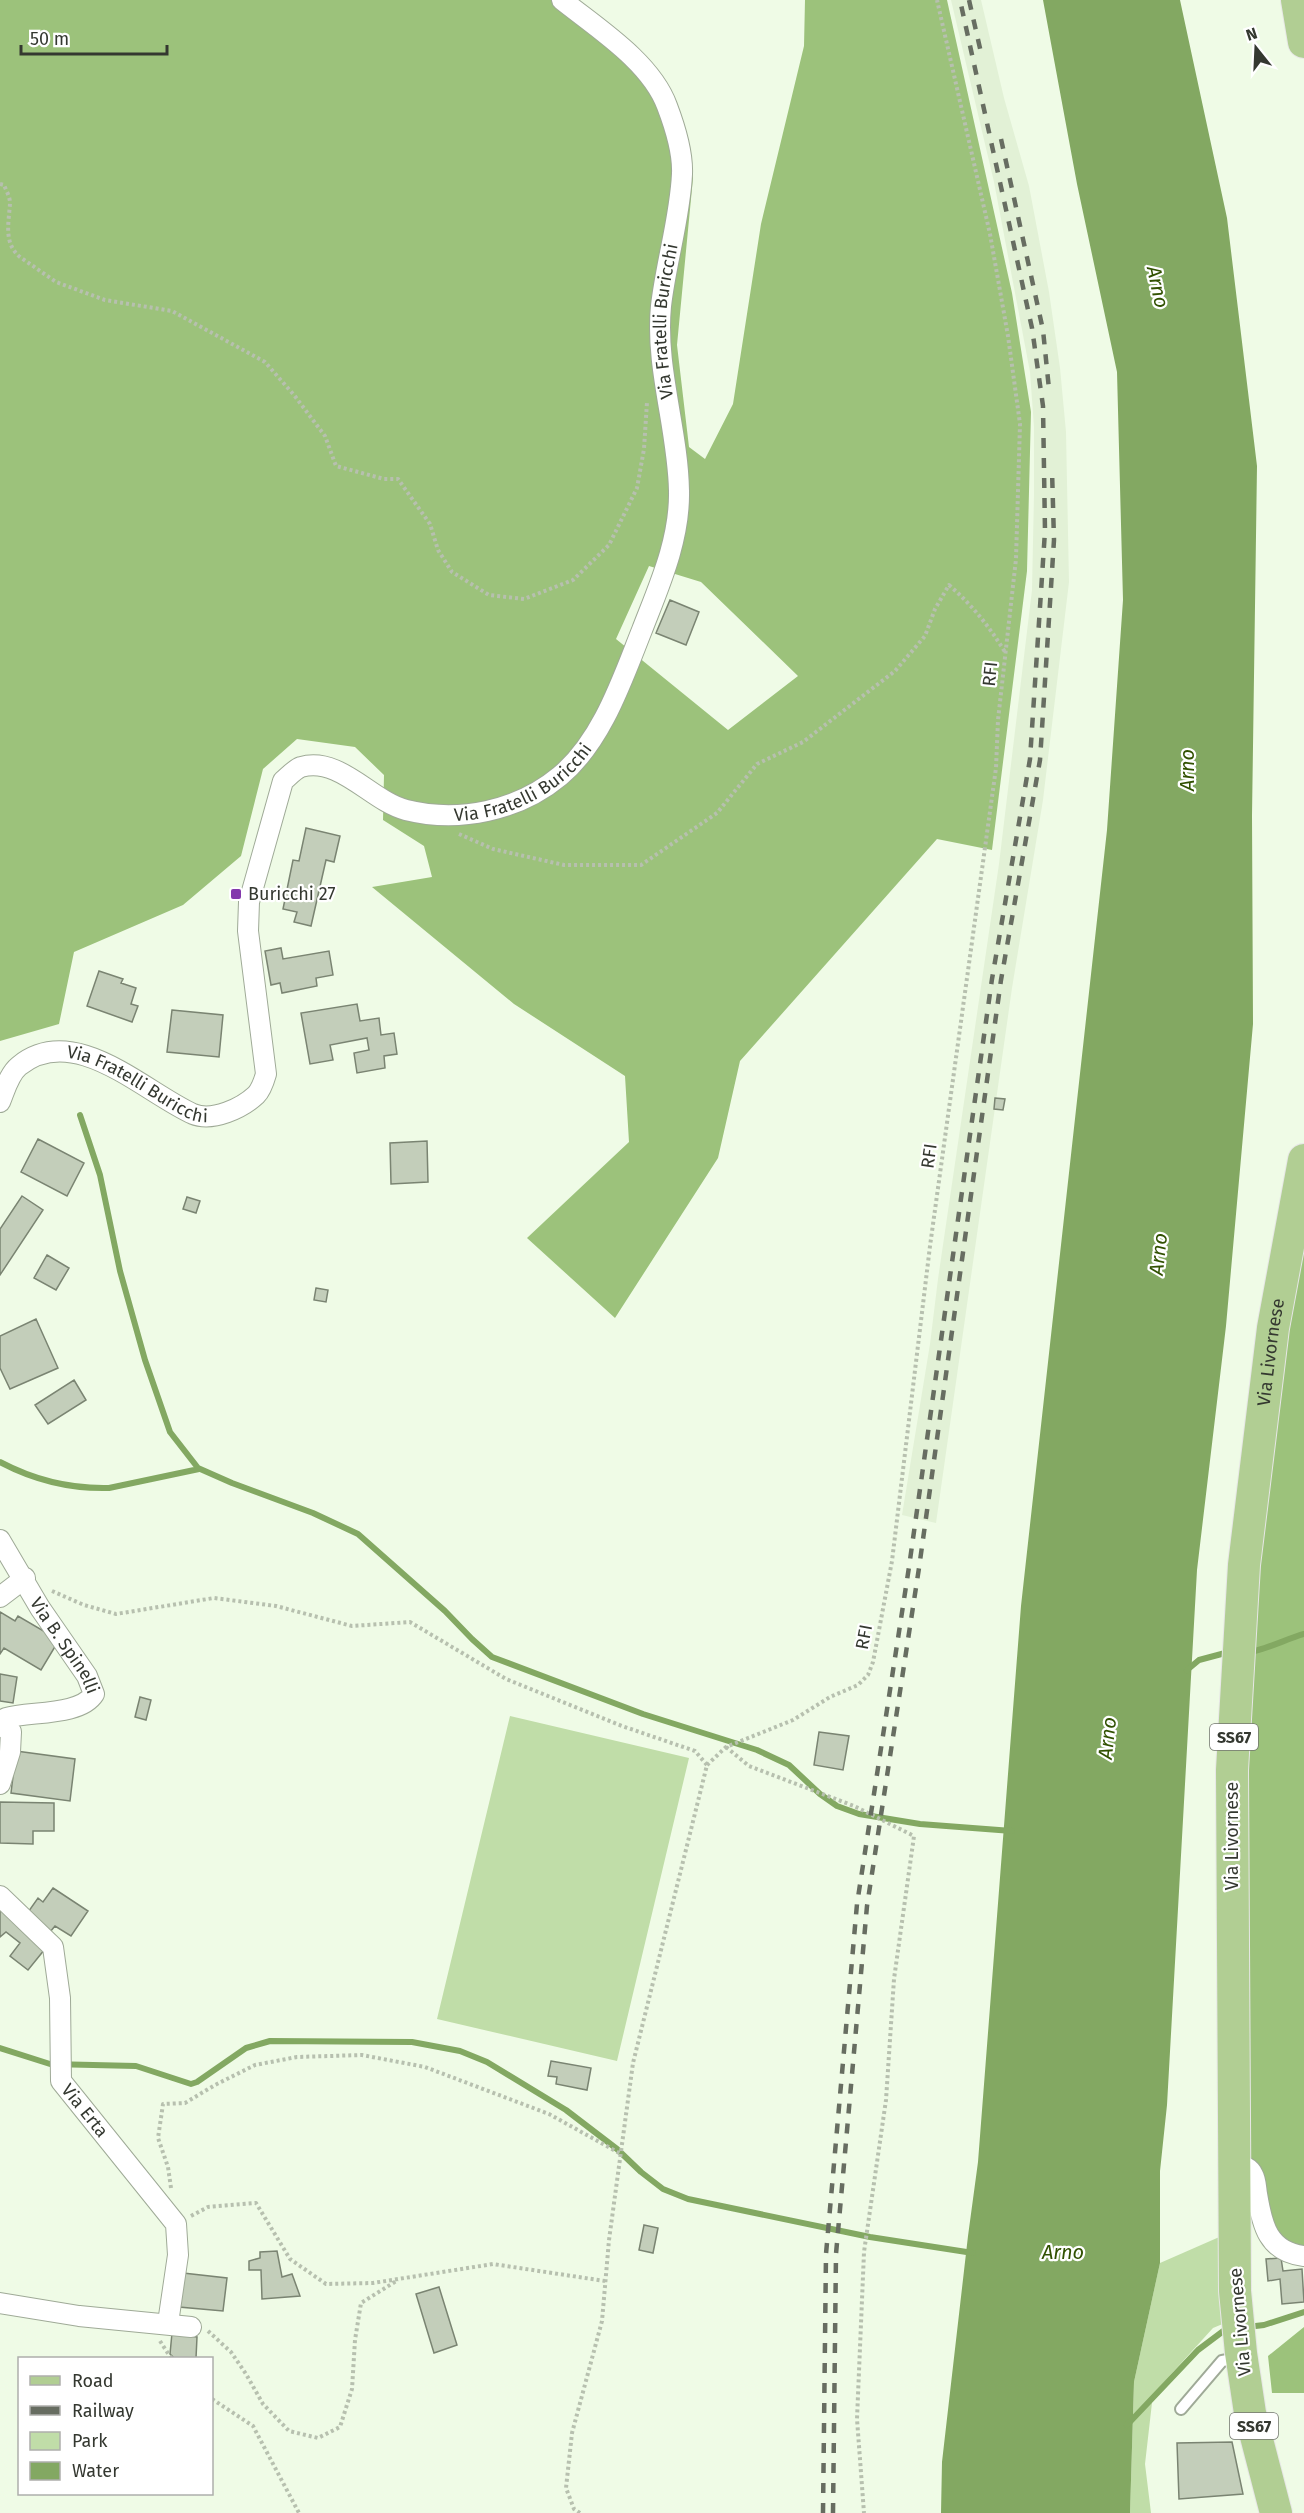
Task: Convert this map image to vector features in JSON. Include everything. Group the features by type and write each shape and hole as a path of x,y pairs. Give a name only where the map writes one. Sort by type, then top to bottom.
{"main road":[{"path":"1298,0 1304,42"},
{"name":"Via Livornese","path":"1276,2513 1250,2413 1235,2291 1232,1770 1244,1565 1273,1328 1304,1160"}],"street":[{"name":"Via Fratelli Buricchi","path":"0,1102 18,1066 53,1052 72,1052 96,1058 196,1115 218,1115 239,1107 258,1094 267,1074 248,931 249,902 283,781 298,767 317,765 340,772 370,792 404,809 441,815 480,814 508,805 560,776 583,750 613,704 666,569 679,493 663,361 661,308 682,172 679,145 666,103 643,68 562,0"},
{"name":"Via B. Spinelli","path":"0,1540 40,1608 87,1676 94,1694 89,1702 67,1710 22,1713 6,1718 1,1725"},
{"path":"0,1597 24,1578"},
{"path":"0,1784 10,1752 11,1732 1,1725"},
{"name":"Via Erta","path":"0,1896 52,1947 60,1998 61,2081 176,2224"},
{"path":"1233,2163 1246,2167 1253,2175 1261,2217 1273,2242 1289,2254 1304,2256"},
{"path":"168,2324 178,2255 176,2224"},
{"path":"0,2303 79,2316 191,2327"}],"lane":[{"path":"1180,2409 1239,2338"}],"path":[{"name":"RFI","path":"726,1747 793,1720 830,1696 858,1685 868,1675 873,1662 892,1561 930,1246 996,768 998,720 1016,559 1020,424 1008,336 990,234 937,0"},
{"path":"0,184 4,185 10,201 6,220 14,253 56,282 105,300 172,311 265,362 325,436 336,466 384,479 398,479 430,524 438,549 452,572 489,595 524,599 573,580 609,545 637,488 644,449 647,395"},
{"path":"453,831 493,849 564,865 641,866 717,813 757,764 803,742 895,671 925,636 949,585 989,626 1006,653"},
{"path":"24,1578 84,1605 116,1614 214,1598 276,1606 352,1626 410,1622 506,1679 622,1726 695,1750 706,1765"},
{"path":"580,2513 574,2509 566,2488 572,2433 602,2321 633,2062 706,1765 726,1747 749,1766 854,1806 914,1836 894,1979 886,2100 864,2252 857,2419 864,2513"},
{"path":"605,2281 493,2264 373,2283 326,2284 290,2259 256,2203 208,2207 176,2224 168,2167 158,2138 163,2104 185,2103 255,2065 297,2057 362,2055 425,2067 549,2114 621,2154"},
{"path":"191,2327 211,2332 231,2352 263,2404 289,2431 318,2438 340,2427 352,2389 355,2340 361,2303 402,2278"},
{"path":"213,2400 253,2426 299,2513"}],"shaded area":[{"path":"0,0 571,0 628,39 674,96 693,178 677,345 689,447 705,459 733,404 761,224 804,46 805,0 947,0 1012,293 1031,412 1027,571 992,850 937,839 740,1061 718,1158 615,1318 527,1238 629,1142 625,1076 514,1004 372,887 432,877 424,846 383,820 384,775 355,747 297,739 263,769 241,856 183,905 74,952 59,1024 0,1041","holes":["649,566 701,582 798,676 728,730 616,639"]},
{"path":"951,0 981,0 1004,98 1029,186 1049,292 1060,368 1066,432 1069,582 1043,800 1012,988 936,1523 902,1515 930,1344 999,864 1032,590 1034,495 1034,427 1030,372 994,182"},
{"path":"1304,1225 1304,2264 1267,2248 1256,2231 1247,2188 1238,1915 1253,1590 1284,1350"},
{"path":"1304,2327 1304,2393 1272,2393 1268,2356"}],"green space":[{"path":"510,1716 689,1758 617,2061 437,2019"},
{"path":"1233,2231 1237,2318 1213,2328 1153,2394 1145,2464 1151,2513 1130,2513 1134,2382 1160,2263"}],"water":[{"name":"Arno","path":"1043,0 1180,0 1227,218 1257,466 1252,816 1253,1024 1226,1326 1197,1570 1167,2105 1160,2171 1160,2263 1134,2382 1130,2513 941,2513 942,2462 978,2162 1021,1606 1107,830 1123,600 1117,372 1077,184"}],"building":[{"path":"670,600 699,612 686,645 656,633"},
{"path":"306,828 340,836 334,862 326,860 311,926 294,922 297,912 283,909 293,860 299,861"},
{"path":"281,948 283,959 329,951 333,975 316,978 317,986 282,993 280,983 271,985 265,951"},
{"path":"99,971 123,979 121,983 136,988 131,1004 138,1006 132,1022 87,1006"},
{"path":"357,1004 360,1021 379,1018 381,1035 394,1033 397,1054 384,1056 385,1068 357,1073 354,1053 369,1050 367,1038 330,1045 333,1060 310,1064 301,1013"},
{"path":"172,1010 223,1015 219,1057 167,1052"},
{"path":"995,1098 1005,1099 1003,1110 994,1109"},
{"path":"38,1139 84,1163 67,1196 21,1172"},
{"path":"427,1141 428,1182 391,1184 390,1143"},
{"path":"22,1196 43,1210 0,1275 0,1229"},
{"path":"187,1197 200,1201 196,1213 183,1209"},
{"path":"47,1255 69,1268 56,1290 34,1278"},
{"path":"316,1288 328,1290 326,1302 314,1300"},
{"path":"36,1319 58,1368 10,1389 0,1368 0,1336"},
{"path":"74,1380 86,1400 48,1424 35,1405"},
{"path":"0,1612 15,1621 18,1616 59,1640 41,1670 4,1648 0,1654"},
{"path":"0,1674 17,1677 13,1703 0,1701"},
{"path":"140,1697 151,1700 146,1720 135,1717"},
{"path":"819,1732 849,1736 843,1770 814,1765"},
{"path":"16,1751 75,1759 70,1801 11,1793"},
{"path":"0,1802 54,1803 54,1831 33,1831 33,1844 0,1843"},
{"path":"53,1888 88,1911 71,1936 55,1926 50,1932 26,1915 38,1898 43,1902"},
{"path":"0,1905 49,1944 28,1970 10,1956 20,1943 6,1932 0,1937"},
{"path":"551,2061 591,2068 587,2090 556,2084 557,2077 548,2076"},
{"path":"644,2225 658,2228 653,2253 639,2250"},
{"path":"277,2251 282,2277 292,2274 300,2296 262,2299 261,2270 249,2270 249,2261 260,2258 260,2252"},
{"path":"1281,2258 1283,2271 1302,2269 1304,2302 1282,2304 1280,2279 1268,2281 1266,2259"},
{"path":"183,2273 227,2278 223,2311 179,2307"},
{"path":"439,2287 457,2345 434,2353 416,2294"},
{"path":"172,2333 197,2337 196,2357 173,2357 170,2354"},
{"path":"1232,2442 1243,2494 1179,2499 1177,2443"}],"waterway":[{"path":"80,1115 100,1175 120,1271 145,1360 170,1432 198,1468 313,1513 358,1534 445,1611 492,1657 643,1714 757,1750 789,1765 820,1794 837,1806 859,1814 920,1824 1012,1831"},
{"path":"0,1462 26,1474 53,1482 95,1488 109,1488 199,1469"},
{"path":"1248,1652 1304,1634"},
{"path":"1187,1670 1199,1660 1229,1652"},
{"path":"0,2048 50,2064 136,2066 191,2084 246,2048 270,2041 412,2042 460,2051 487,2062 566,2110 617,2149 663,2189 688,2199 870,2237 973,2253"},
{"path":"1247,2327 1264,2325 1304,2312"},
{"path":"1127,2425 1198,2350 1230,2328"}],"railway":[{"path":"823,2513 826,2254 857,1904 909,1567 992,979 1030,759 1045,531 1043,406 1032,328 960,0"},
{"path":"969,0 982,57"},
{"path":"1001,139 1043,330 1049,389"},
{"path":"833,2513 836,2254 867,1906 919,1568 1001,980 1040,760 1054,540 1052,470"}],"place":[{"name":"Buricchi 27","path":"236,894"}]}
